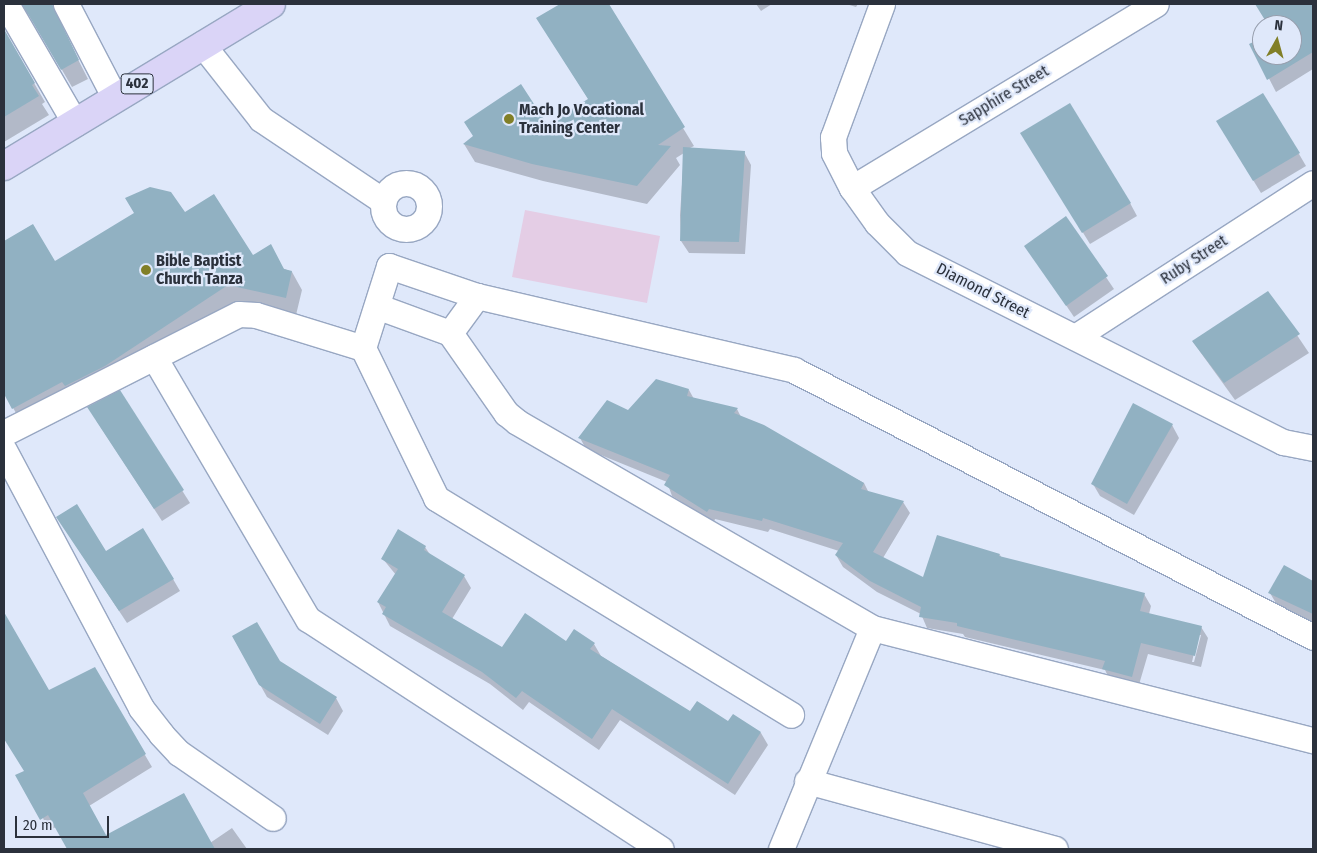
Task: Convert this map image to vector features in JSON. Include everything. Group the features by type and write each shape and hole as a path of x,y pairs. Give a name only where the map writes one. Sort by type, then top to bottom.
{"main road":[{"name":"402","path":"4,166 202,44 272,4"}],"street":[{"path":"6,4 75,123"},
{"path":"66,4 115,98"},
{"name":"Diamond Street","path":"882,4 833,137 834,153 852,188 878,223 907,253 1283,442 1313,448"},
{"name":"Sapphire Street","path":"852,188 1156,4"},
{"path":"202,44 260,119 384,201"},
{"path":"363,348 379,307 396,227 383,211 384,201 395,186 404,182 424,191 429,200 429,211 424,221 416,227 396,227"},
{"name":"Ruby Street","path":"1075,338 1313,183"},
{"path":"389,266 477,296 794,370 1313,637"},
{"path":"450,333 477,296"},
{"path":"379,307 450,333 506,413 517,422 872,628 1313,740"},
{"path":"4,433 239,314 256,315 363,348 436,498 791,715"},
{"path":"154,357 308,618 661,849"},
{"path":"4,450 141,708 160,734 179,753 273,818"},
{"path":"781,849 807,781 872,628"},
{"path":"807,781 1055,849"}],"shaded area":[{"path":"525,210 660,236 647,303 512,277"}],"building":[{"path":"22,4 52,4 79,60 61,70"},
{"path":"560,4 609,4 685,127 658,145 671,146 637,186 532,164 463,144 473,136 464,122 521,84 547,124 588,99 536,18"},
{"path":"1255,4 1313,4 1313,52 1302,59 1302,15 1262,15"},
{"path":"4,29 35,83 32,85 39,96 4,117"},
{"path":"1260,65 1292,65 1267,80"},
{"path":"1263,93 1300,153 1253,181 1216,121"},
{"path":"1070,103 1131,203 1082,233 1020,133"},
{"path":"683,147 745,151 739,242 680,241"},
{"path":"150,187 171,192 185,212 214,194 253,255 271,244 284,269 292,271 286,298 228,285 105,366 65,386 62,382 12,409 4,394 4,241 33,224 55,261 134,213 125,198"},
{"path":"1066,216 1108,276 1066,306 1024,246"},
{"path":"1268,291 1300,334 1224,383 1192,341"},
{"path":"656,379 689,389 687,396 738,408 734,413 764,425 864,483 861,489 904,501 873,552 923,577 937,535 1000,554 999,556 1145,593 1140,611 1202,626 1195,656 1141,643 1132,677 1102,669 1105,661 957,626 957,623 919,617 921,607 870,581 835,555 843,543 763,518 762,521 709,509 707,512 664,485 670,475 578,438 607,400 628,410"},
{"path":"120,390 184,490 154,509 87,407"},
{"path":"1133,403 1173,424 1127,504 1091,484"},
{"path":"77,504 106,551 143,528 174,579 119,611 56,517"},
{"path":"398,529 426,546 424,550 465,575 442,612 502,647 525,613 566,641 574,629 595,643 590,649 690,711 697,701 728,721 733,714 761,732 728,784 612,709 592,739 522,691 516,698 482,672 382,614 386,607 377,602 398,569 381,559"},
{"path":"1284,565 1313,581 1313,614 1268,593"},
{"path":"4,612 49,690 95,667 146,754 83,793 106,835 184,793 215,849 67,849 48,815 40,820 15,775 24,771 4,739"},
{"path":"257,622 280,661 337,697 320,724 259,685 232,636"}],"place":[{"name":"Mach Jo Vocational Training Center","path":"509,119"},
{"name":"Bible Baptist Church Tanza","path":"146,270"}]}
